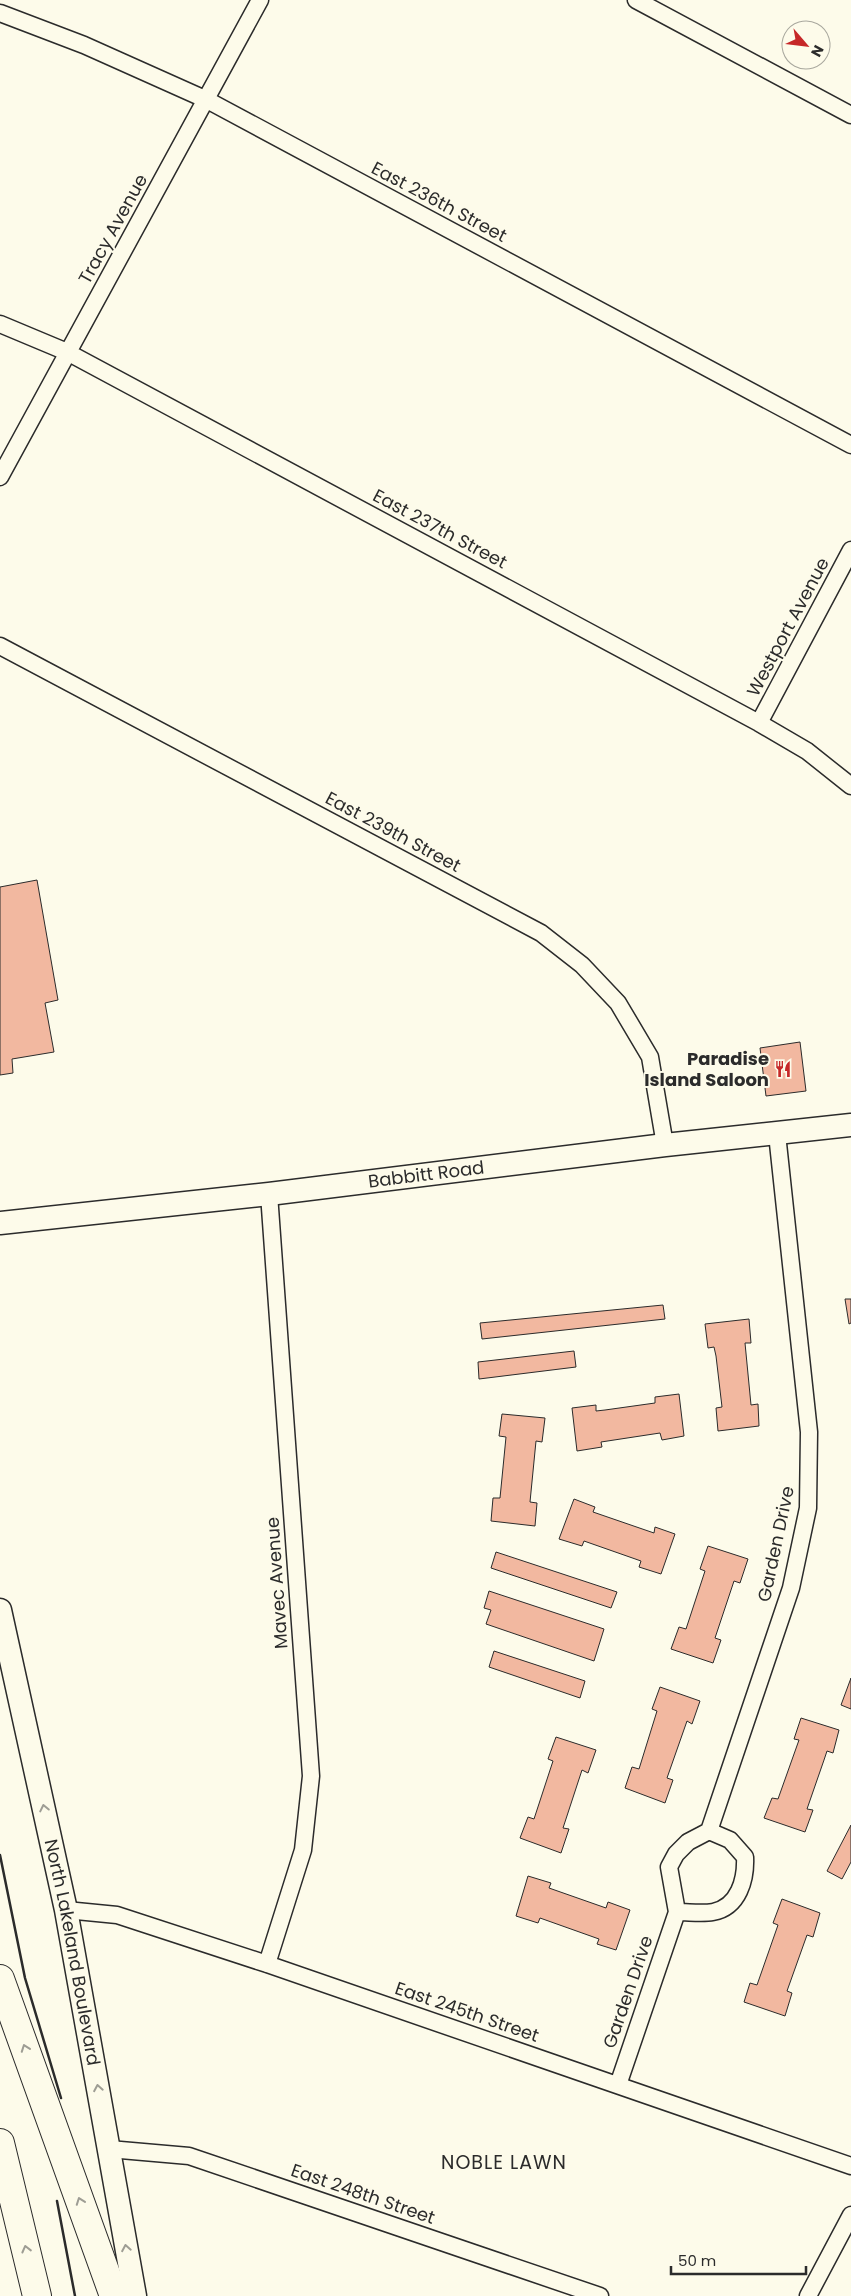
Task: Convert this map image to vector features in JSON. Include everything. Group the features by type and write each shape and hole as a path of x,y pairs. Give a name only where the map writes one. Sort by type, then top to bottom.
{"highway":[{"path":"0,1979 114,2296"},
{"path":"0,2143 37,2296"}],"main road":[{"name":"Babbitt Road","path":"0,1223 269,1194 665,1145 851,1125"},
{"name":"North Lakeland Boulevard","path":"0,1610 66,1910 135,2296"}],"street":[{"name":"Tracy Avenue","path":"0,477 260,0"},
{"path":"636,0 851,115"},
{"name":"East 236th Street","path":"0,13 84,44 207,100 851,445"},
{"name":"East 237th Street","path":"0,324 67,352 759,722 807,751 851,786"},
{"name":"Westport Avenue","path":"759,722 851,550"},
{"name":"East 239th Street","path":"0,646 541,933 582,965 618,1003 650,1057 665,1145"},
{"name":"Garden Drive","path":"618,2085 677,1912 669,1867 676,1854 688,1842 709,1831 791,1588 808,1508 809,1432 777,1134"},
{"name":"Mavec Avenue","path":"267,1964 303,1850 311,1776 269,1194"},
{"path":"677,1912 714,1912 735,1900 746,1875 745,1857 730,1840 709,1831"},
{"name":"East 245th Street","path":"66,1910 117,1915 267,1964 851,2166"},
{"name":"East 248th Street","path":"109,2149 189,2156 600,2296"},
{"path":"808,2296 851,2215"}],"building":[{"path":"37,880 58,1000 45,1003 54,1052 12,1059 13,1073 0,1075 0,887"},
{"name":"Paradise Island Saloon","path":"800,1042 806,1091 766,1096 760,1048"},
{"path":"845,1299 851,1299 851,1323 849,1324"},
{"path":"663,1305 665,1319 482,1339 480,1323"},
{"path":"749,1319 751,1343 745,1343 751,1405 758,1404 759,1426 718,1431 716,1408 722,1407 716,1356 714,1347 708,1348 705,1324"},
{"path":"574,1351 576,1367 479,1379 478,1362"},
{"path":"679,1394 684,1436 662,1440 660,1433 601,1442 602,1447 577,1451 572,1408 596,1405 596,1411 605,1410 655,1403 655,1397"},
{"path":"502,1414 545,1418 542,1442 536,1441 530,1502 537,1503 535,1526 491,1521 493,1498 500,1498 506,1437 499,1436"},
{"path":"574,1499 595,1507 593,1512 654,1533 655,1527 675,1534 661,1574 639,1567 641,1561 584,1541 582,1546 559,1539"},
{"path":"708,1546 748,1559 740,1583 734,1581 715,1638 721,1640 713,1663 671,1649 679,1627 686,1629 705,1571 700,1569"},
{"path":"496,1552 617,1592 611,1608 491,1568"},
{"path":"489,1591 604,1629 594,1661 486,1624 491,1610 484,1608"},
{"path":"494,1651 585,1681 580,1698 489,1667"},
{"path":"851,1678 851,1709 841,1705"},
{"path":"660,1687 700,1701 692,1724 687,1721 667,1778 673,1780 665,1803 625,1788 632,1767 639,1769 657,1711 652,1709"},
{"path":"801,1718 839,1730 833,1753 827,1751 807,1809 813,1810 805,1832 764,1818 772,1798 778,1799 799,1740 794,1739"},
{"path":"556,1737 596,1750 588,1773 582,1770 563,1828 569,1829 561,1853 520,1838 528,1817 534,1819 553,1761 548,1759"},
{"path":"851,1825 851,1862 842,1879 827,1871"},
{"path":"528,1876 551,1883 549,1888 606,1908 608,1902 630,1910 616,1950 597,1944 599,1939 540,1918 538,1923 516,1916"},
{"path":"782,1899 820,1913 813,1937 807,1935 787,1991 792,1993 785,2016 744,2002 750,1983 757,1985 778,1925 773,1923"}],"wall":[{"path":"0,1855 25,1978 61,2098"},
{"path":"57,2201 75,2296"}],"place":[{"name":"Paradise Island Saloon","path":"783,1069"}],"district":[{"name":"NOBLE LAWN","path":"504,2162"}]}
